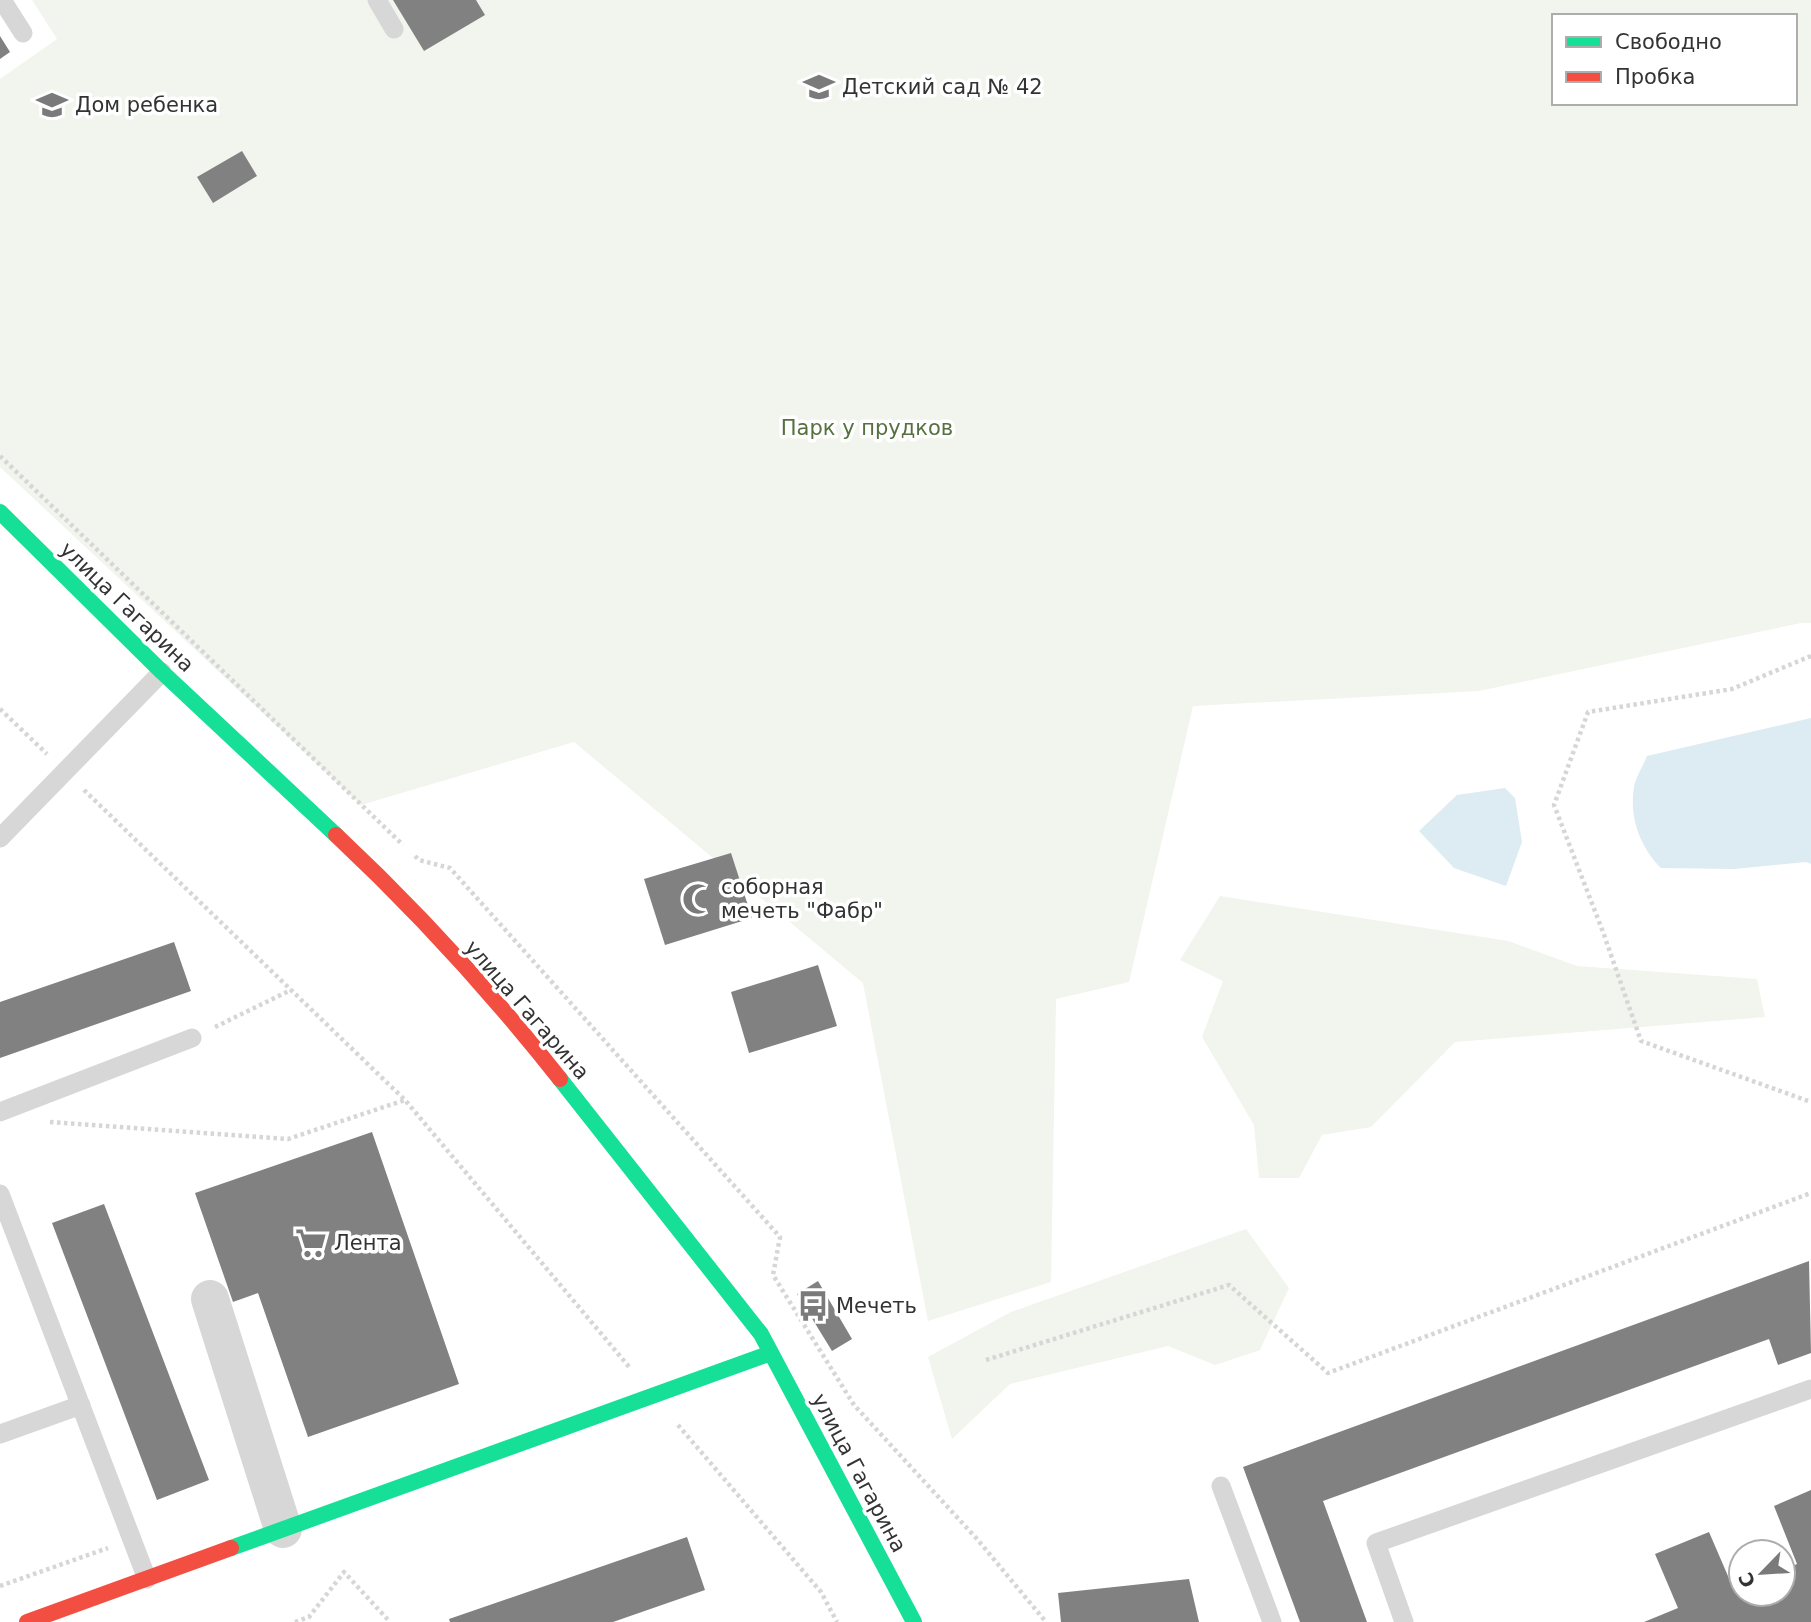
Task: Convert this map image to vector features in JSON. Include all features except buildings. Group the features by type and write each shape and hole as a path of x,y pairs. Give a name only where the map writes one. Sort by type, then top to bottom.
{"street":[{"name":"улица Гагарина","path":"0,512 162,672 389,885 515,1024 761,1334 914,1622"},
{"path":"210,1299 283,1529"},
{"path":"27,1622 771,1353"}],"lane":[{"path":"2,0 23,33"},
{"path":"377,0 394,29"},
{"path":"0,838 162,672"},
{"path":"0,1112 192,1038"},
{"path":"0,1194 147,1579"},
{"path":"1404,1622 1376,1543 1811,1389"},
{"path":"0,1434 81,1405"},
{"path":"1221,1486 1272,1622"}],"path":[{"path":"1811,656 1732,689 1588,712 1554,806 1603,932 1641,1041 1811,1102"},
{"path":"0,709 405,1100 821,1592 837,1622"},
{"path":"192,1038 290,990"},
{"path":"31,1099 43,1122 288,1139 405,1100"},
{"path":"986,1360 1229,1285 1328,1373 1811,1193"},
{"path":"0,1586 132,1539"},
{"path":"295,1622 309,1617 344,1572 390,1622"}],"green space":[{"name":"Парк у прудков","path":"32,0 1811,0 1811,623 1479,691 1193,706 1129,982 1056,999 1051,1282 928,1321 863,983 574,742 361,805 0,467 0,79 57,39"},
{"path":"1220,896 1508,941 1577,966 1757,979 1765,1017 1455,1042 1371,1127 1322,1135 1299,1178 1259,1178 1254,1125 1202,1037 1223,981 1180,960"},
{"path":"1246,1229 1289,1288 1260,1350 1215,1365 1168,1346 1010,1384 952,1439 928,1357 1011,1312"}],"shaded area":[{"path":"1811,718 1811,864 1806,862 1734,869 1661,868 1642,841 1633,809 1635,783 1647,756"},
{"path":"1505,788 1515,798 1522,842 1506,886 1454,868 1419,831 1457,795"}],"traffic: fast":[{"path":"0,512 162,672 336,835"},
{"path":"560,1079 761,1334 914,1622"},
{"path":"231,1548 771,1353"}],"traffic: jam":[{"path":"336,835 452,953 508,1015 560,1079"},
{"path":"27,1622 231,1548"}],"place":[{"name":"Детский сад № 42","path":"819,87"},
{"name":"Дом ребенка","path":"52,105"},
{"name":"соборная мечеть \"Фабр\"","path":"698,899"},
{"name":"Лента","path":"311,1243"},
{"name":"Мечеть","path":"813,1306"}]}
